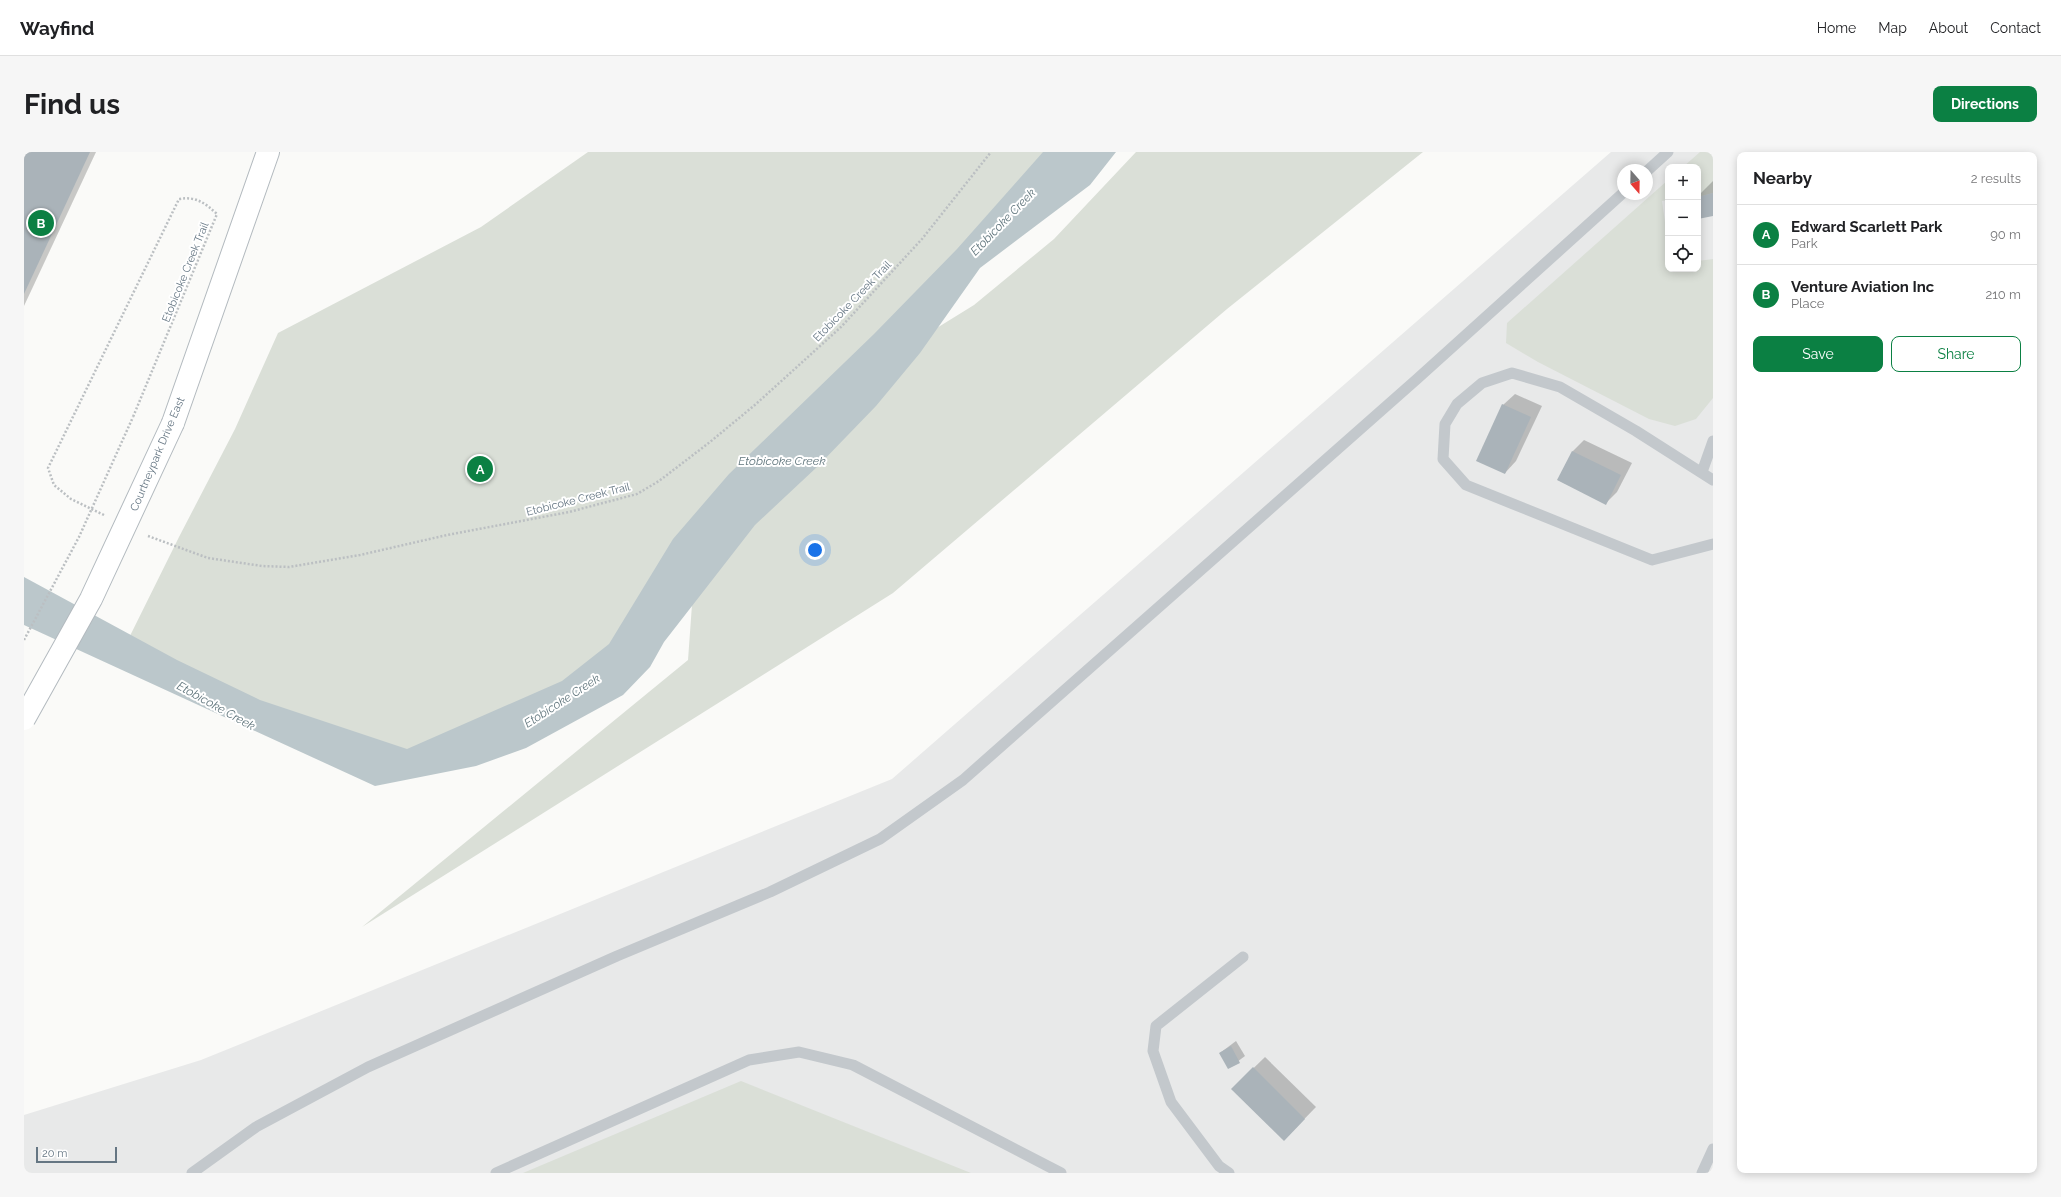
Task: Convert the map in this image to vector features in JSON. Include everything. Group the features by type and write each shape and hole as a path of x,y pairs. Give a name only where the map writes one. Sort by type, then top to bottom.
{"street":[{"name":"Courtneypark Drive East","path":"24,719 91,599 173,423 268,152"}],"lane":[{"path":"1653,166 1668,152"},
{"path":"192,1173 256,1127 368,1067 617,956 770,892 880,839 969,775 1411,385 1617,198"},
{"path":"1713,480 1560,387 1512,373 1482,383 1458,404 1444,424 1443,459 1466,485 1652,560 1713,544"},
{"path":"1702,472 1713,441"},
{"path":"1229,1173 1219,1166 1171,1102 1153,1051 1156,1026 1243,957"},
{"path":"496,1173 749,1060 799,1052 853,1065 1061,1173"},
{"path":"1702,1173 1713,1149"}],"path":[{"name":"Etobicoke Creek Trail","path":"157,540 208,558 262,566 289,567 352,556 447,535 570,512 637,494 659,481 710,442 756,404 841,327 922,239 991,152"},
{"name":"Etobicoke Creek Trail","path":"24,640 79,537 133,417 217,214 202,201 189,197 179,199 57,446 48,468 54,485 71,499"}],"shaded area":[{"path":"588,152 1069,152 626,659 408,765 121,654 235,429 278,333 481,227"},
{"path":"1136,152 1423,152 1227,309 893,593 362,927 688,660 694,577 919,339 974,305 1054,239"},
{"path":"1611,152 1713,152 1713,1173 24,1173 24,1115 201,1060 892,779"},
{"path":"1700,152 1713,152 1713,193 1701,196 1701,164 1686,164"},
{"path":"1665,183 1665,200 1662,201 1665,222 1665,272 1701,272 1701,261 1713,259 1713,398 1696,419 1675,426 1649,419 1538,362 1506,343 1507,323 1645,200 1653,200 1653,193"},
{"path":"741,1081 971,1173 523,1173"}],"water":[{"name":"Etobicoke Creek","path":"1043,152 1116,152 1090,185 980,268 920,353 876,406 817,467 755,525 664,642 650,667 623,695 526,748 476,766 375,786 24,625 24,577 177,660 260,700 407,749 562,681 609,644 673,539 729,474 874,334 957,249"}],"building":[{"path":"24,152 90,152 24,294"},
{"path":"1713,193 1713,216 1701,218 1701,196"},
{"path":"1502,404 1531,417 1505,474 1476,461"},
{"path":"1572,451 1621,475 1606,505 1557,480"},
{"path":"1231,1046 1240,1063 1228,1069 1219,1053"},
{"path":"1253,1067 1305,1119 1284,1141 1231,1089"}],"place":[{"name":"Venture Aviation Inc","path":"41,223"},
{"name":"Edward Scarlett Park","path":"480,469"}]}
